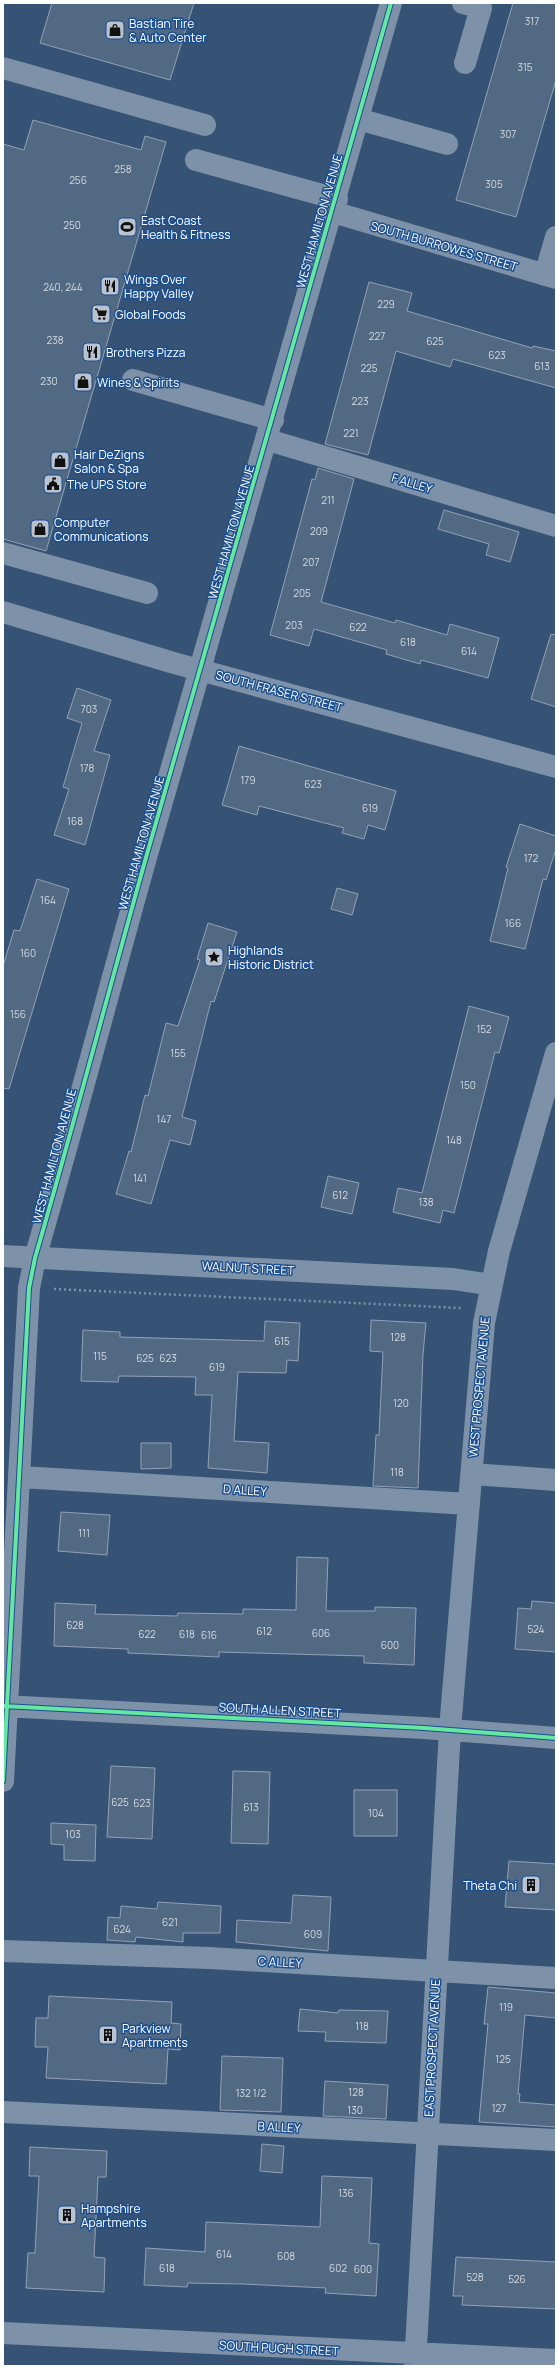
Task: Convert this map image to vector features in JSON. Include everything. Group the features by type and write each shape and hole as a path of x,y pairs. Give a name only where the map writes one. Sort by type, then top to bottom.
{"street":[{"name":"WEST HAMILTON AVENUE","path":"3,1781 5,1706 21,1477 29,1288 35,1258 147,855 271,430 290,355 335,206 390,3"},
{"path":"465,63 475,5"},
{"path":"3,68 206,125"},
{"path":"358,119 447,144"},
{"name":"SOUTH BURROWES STREET","path":"196,160 550,276"},
{"path":"550,276 556,237"},
{"name":"F ALLEY","path":"133,380 271,430 556,526"},
{"path":"3,553 147,592"},
{"name":"SOUTH FRASER STREET","path":"3,612 201,670 556,767"},
{"name":"WEST PROSPECT AVENUE","path":"450,1729 484,1323 499,1251 556,1053"},
{"name":"WALNUT STREET","path":"3,1256 453,1279 492,1285"},
{"path":"472,1474 556,1480"},
{"name":"D ALLEY","path":"21,1477 469,1504"},
{"name":"SOUTH ALLEN STREET","path":"5,1706 450,1729 556,1738"},
{"name":"EAST PROSPECT AVENUE","path":"415,2360 428,2135 435,1972 450,1729"},
{"name":"C ALLEY","path":"3,1951 209,1958 556,1978"},
{"name":"B ALLEY","path":"3,2112 428,2135 556,2140"},
{"name":"SOUTH PUGH STREET","path":"3,2333 415,2360 556,2360"}],"path":[{"path":"29,1288 461,1308"}],"building":[{"name":"Bastian Tire & Auto Center","path":"52,3 194,3 170,80 40,43"},
{"path":"513,3 556,3 556,80 516,217 456,200"},
{"path":"33,120 141,150 145,136 166,142 46,551 3,539 3,144 24,150"},
{"path":"369,282 412,293 407,311 532,348 533,346 556,351 556,388 453,359 450,367 396,351 368,455 325,444"},
{"path":"318,468 354,479 321,602 395,623 396,620 447,635 450,624 499,638 488,678 421,660 420,664 386,654 387,650 314,629 309,646 270,635 312,479 315,480"},
{"path":"444,510 519,532 510,562 486,555 489,544 438,529"},
{"path":"551,634 556,635 556,707 531,699"},
{"path":"77,688 111,700 94,751 110,755 85,845 54,835 69,789 63,787 82,723 67,718"},
{"path":"239,746 396,791 385,830 368,825 364,839 342,833 344,828 259,806 257,815 222,805"},
{"path":"520,824 556,836 556,849 546,880 543,879 525,949 490,941 508,868 506,867"},
{"path":"37,879 69,889 9,1089 3,1088 3,966 14,930 20,931"},
{"path":"337,888 358,894 352,915 331,909"},
{"path":"208,923 237,932 214,1002 211,1001 182,1117 196,1121 190,1145 170,1140 151,1204 116,1194 129,1151 131,1152 145,1095 148,1096 166,1023 178,1026 200,960 197,959"},
{"path":"469,1006 509,1017 499,1053 495,1052 454,1213 443,1210 440,1223 393,1212 398,1188 422,1193"},
{"path":"328,1176 359,1183 352,1214 321,1207"},
{"path":"371,1320 426,1323 423,1354 418,1488 373,1486 376,1435 379,1435 383,1352 370,1351"},
{"path":"265,1321 300,1323 298,1361 287,1360 286,1373 238,1372 234,1441 269,1443 267,1473 208,1468 212,1395 195,1395 196,1377 119,1376 118,1382 81,1381 83,1330 120,1332 120,1337 264,1341"},
{"path":"141,1443 171,1443 171,1468 141,1469"},
{"path":"61,1512 110,1515 107,1555 58,1551"},
{"path":"297,1557 328,1558 326,1611 375,1611 375,1607 416,1608 414,1665 364,1663 364,1656 219,1652 219,1657 128,1653 128,1649 54,1646 55,1603 96,1605 95,1614 177,1616 178,1613 243,1614 243,1609 296,1610"},
{"path":"532,1601 556,1603 556,1652 515,1649 518,1608 531,1609"},
{"path":"111,1766 155,1768 152,1839 107,1837"},
{"path":"233,1771 270,1772 268,1844 231,1843"},
{"path":"354,1790 397,1790 397,1836 354,1836"},
{"path":"51,1823 96,1825 95,1861 64,1860 64,1845 51,1844"},
{"name":"Theta Chi","path":"509,1861 556,1864 556,1910 505,1907"},
{"path":"293,1895 331,1897 328,1951 236,1942 237,1920 291,1923"},
{"path":"158,1902 221,1906 220,1933 183,1933 183,1942 136,1937 135,1942 107,1940 108,1917 120,1918 121,1906 157,1909"},
{"path":"488,1987 556,1993 556,2018 525,2015 518,2094 520,2094 519,2102 556,2105 556,2127 479,2122 488,2024 484,2024"},
{"name":"Parkview Apartments","path":"49,1996 172,2002 171,2023 181,2024 180,2050 168,2049 166,2084 46,2078 48,2047 35,2047 36,2018 48,2018"},
{"path":"300,2009 338,2013 339,2010 388,2011 386,2043 325,2041 326,2032 298,2031"},
{"path":"222,2056 283,2058 281,2112 220,2110"},
{"path":"325,2081 388,2085 386,2119 323,2116"},
{"path":"262,2144 284,2146 282,2173 260,2171"},
{"name":"Hampshire Apartments","path":"30,2147 107,2151 106,2177 98,2177 94,2257 105,2258 104,2292 26,2288 28,2253 35,2253 39,2176 29,2176"},
{"path":"322,2176 372,2178 369,2243 379,2244 376,2296 325,2293 326,2288 242,2284 188,2283 187,2287 144,2285 146,2248 205,2252 206,2222 320,2227"},
{"path":"456,2257 556,2262 556,2309 462,2305 463,2296 453,2296"}],"cycle path":[{"path":"3,1781 29,1288 35,1258 147,854 301,322 391,3"},
{"path":"3,1706 424,1728 556,1738"}],"place":[{"name":"Bastian Tire & Auto Center","path":"115,30"},
{"name":"East Coast Health & Fitness","path":"127,227"},
{"name":"Wings Over Happy Valley","path":"110,286"},
{"name":"Global Foods","path":"101,314"},
{"name":"Brothers Pizza","path":"92,352"},
{"name":"Wines & Spirits","path":"83,382"},
{"name":"Hair DeZigns Salon & Spa","path":"60,461"},
{"name":"The UPS Store","path":"53,484"},
{"name":"Computer Communications","path":"40,529"},
{"name":"Highlands Historic District","path":"214,957"},
{"name":"Theta Chi","path":"531,1885"},
{"name":"Parkview Apartments","path":"108,2035"},
{"name":"Hampshire Apartments","path":"67,2215"}]}
